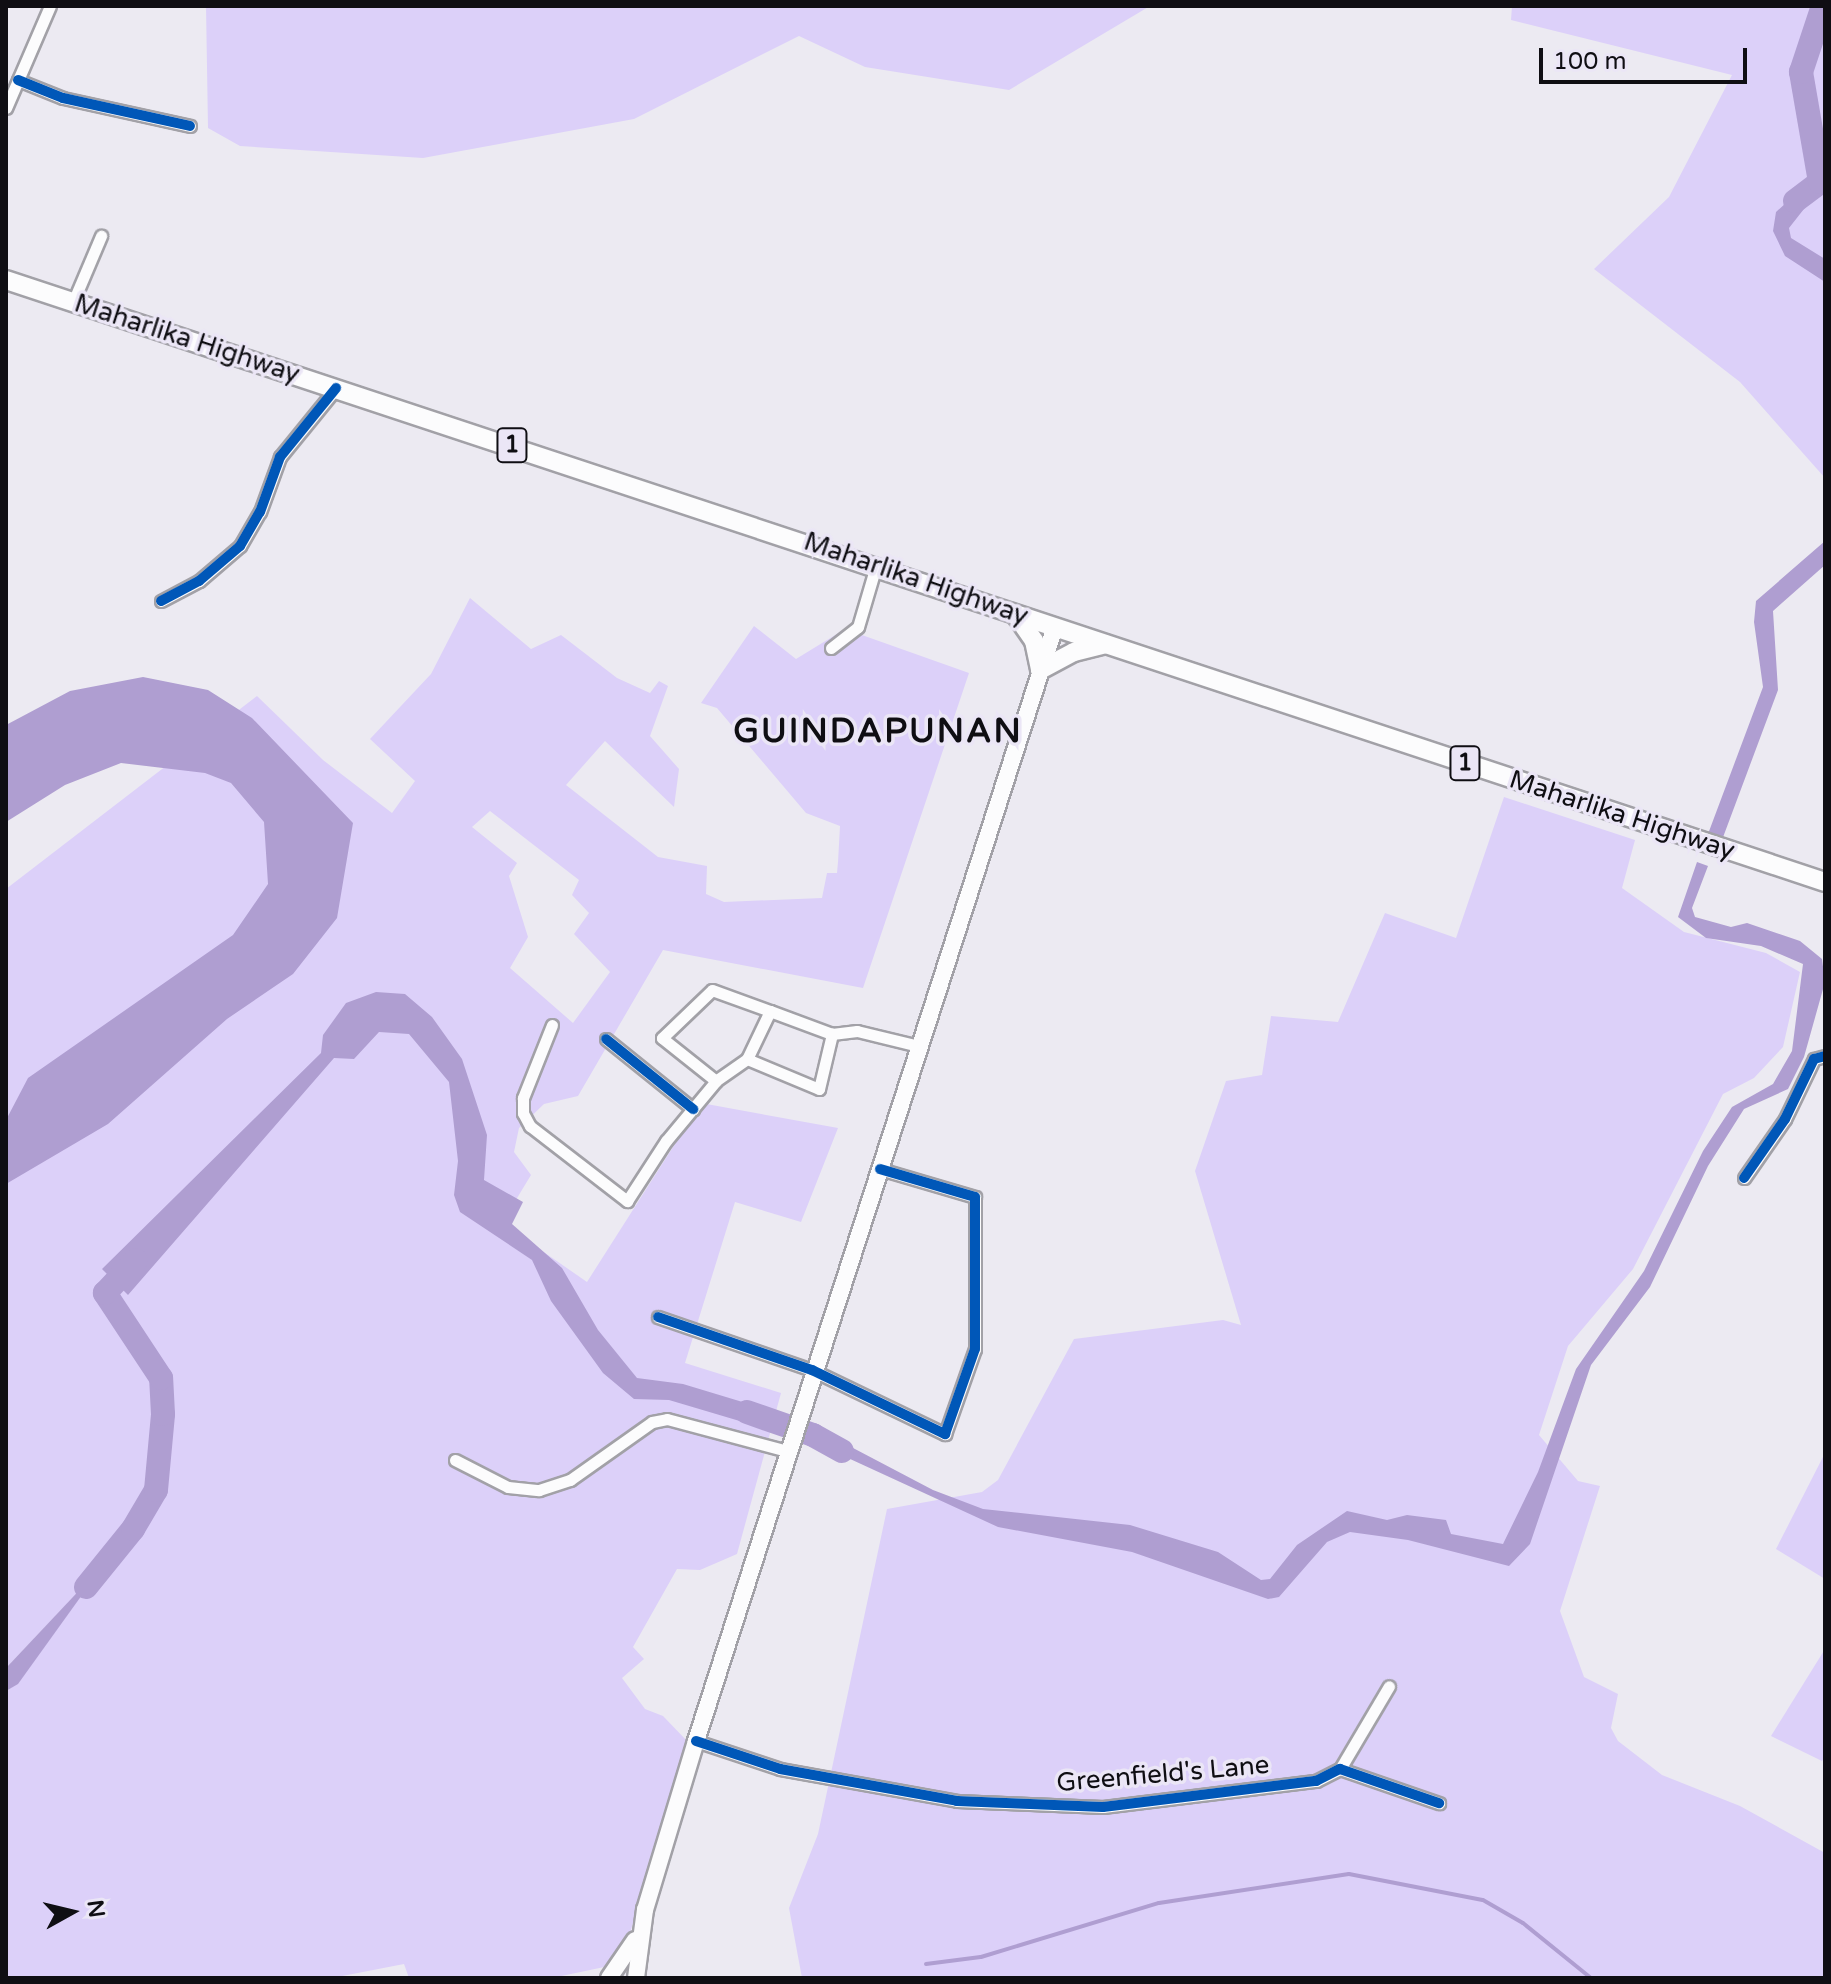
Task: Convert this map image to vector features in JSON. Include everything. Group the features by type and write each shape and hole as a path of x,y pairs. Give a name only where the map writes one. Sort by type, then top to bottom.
{"highway":[{"name":"Maharlika Highway","path":"6,280 1825,882"},
{"path":"1016,615 1034,641 1040,670 1074,652 1105,644"}],"main road":[{"path":"636,1978 642,1924 696,1741 812,1370 1055,627"},
{"path":"610,1978 642,1924"},
{"path":"610,1978 627,1969 636,1978"}],"street":[{"path":"6,108 50,6"},
{"path":"18,80 63,98 190,126"},
{"path":"73,302 101,236"},
{"path":"161,601 199,581 240,546 260,512 280,457 336,388"},
{"path":"831,648 858,627 876,566"},
{"path":"716,1081 662,1038 712,990 832,1034 857,1031 919,1046"},
{"path":"552,1025 523,1098 523,1113 530,1126 627,1201 716,1081 747,1059 770,1011"},
{"path":"747,1059 819,1089 832,1034"},
{"path":"606,1039 693,1109"},
{"path":"1744,1178 1785,1119 1814,1059 1825,1056"},
{"path":"658,1317 812,1370 945,1434 975,1349 975,1197 880,1169"},
{"path":"455,1460 508,1487 539,1490 570,1480 652,1422 667,1419 788,1446"},
{"path":"1389,1686 1340,1769 1439,1803"},
{"name":"Greenfield's Lane","path":"696,1741 780,1769 859,1780 926,1798 1034,1807 1103,1807 1210,1797 1316,1781 1340,1769"}],"shaded area":[{"path":"206,6 1150,6 1009,90 865,67 799,36 634,119 423,158 240,146 208,128"},
{"path":"1512,6 1825,6 1825,478 1740,382 1594,269 1669,197 1732,75 1511,20"},
{"path":"1809,182 1822,186 1789,228 1791,238 1825,259 1825,282 1785,256 1773,231 1776,212"},
{"path":"1825,541 1825,565 1773,611 1778,690 1722,840 1708,834 1763,687 1754,622 1756,601"},
{"path":"470,598 531,649 561,635 617,678 650,693 659,681 668,686 650,736 679,769 674,807 605,741 566,785 658,857 707,866 706,894 724,902 822,898 827,873 837,873 840,826 806,813 717,708 701,703 754,626 796,659 845,629 969,673 863,988 663,950 578,1096 544,1104 519,1128 514,1152 531,1175 502,1223 587,1282 701,1103 838,1128 801,1222 735,1202 685,1363 781,1393 737,1554 700,1570 677,1569 633,1647 644,1659 622,1678 645,1709 663,1716 688,1742 626,1946 609,1966 552,1978 409,1978 404,1964 332,1978 6,1978 6,1691 18,1683 99,1570 6,1668 6,889 257,696 323,760 392,813 415,781 370,739 431,674","holes":["490,811 579,880 572,895 589,913 574,934 610,972 573,1023 510,968 528,937 509,876 517,863 472,827"]},
{"path":"143,677 208,690 252,718 353,823 337,918 293,974 227,1019 108,1124 6,1184 6,1120 28,1078 233,935 268,884 264,822 231,783 205,773 121,763 65,785 6,822 6,725 70,691"},
{"path":"1504,797 1635,840 1622,888 1684,932 1766,953 1800,972 1783,1047 1754,1078 1723,1094 1633,1269 1568,1346 1539,1435 1578,1481 1600,1486 1560,1611 1584,1677 1618,1694 1611,1728 1618,1741 1662,1775 1740,1806 1825,1853 1825,1978 802,1978 789,1908 818,1834 887,1509 982,1492 998,1480 1074,1339 1223,1320 1241,1325 1195,1171 1226,1081 1262,1075 1271,1016 1338,1022 1385,913 1456,938"},
{"path":"1697,862 1708,866 1692,908 1695,917 1731,927 1747,923 1800,941 1822,959 1825,982 1804,1057 1788,1089 1744,1109 1708,1166 1650,1287 1591,1365 1530,1544 1509,1566 1408,1540 1350,1532 1327,1542 1279,1597 1268,1599 1132,1552 998,1527 811,1441 815,1428 933,1490 983,1509 1130,1525 1218,1552 1261,1580 1270,1579 1297,1545 1347,1511 1387,1520 1407,1515 1446,1520 1451,1534 1503,1544 1538,1472 1576,1369 1644,1271 1703,1151 1732,1107 1773,1084 1792,1051 1803,964 1761,946 1706,938 1678,917"},
{"path":"376,992 405,994 432,1017 462,1059 487,1135 484,1180 523,1202 512,1224 562,1268 598,1330 637,1378 683,1384 779,1413 773,1431 669,1400 634,1399 603,1373 551,1301 532,1260 460,1212 454,1195 458,1161 449,1082 409,1034 379,1032 354,1059 334,1058 128,1295 102,1269 321,1053 323,1035 346,1003"},
{"path":"1825,1453 1825,1579 1776,1549"},
{"path":"105,1563 18,1684 6,1691 6,1668"},
{"path":"1825,1649 1825,1757 1822,1761 1771,1736"}],"waterway":[{"path":"1795,201 1820,182 1801,72 1823,6"},
{"path":"86,1587 133,1529 156,1490 163,1414 161,1378 105,1293 136,1260"},
{"path":"747,1412 813,1435 842,1451"},
{"path":"926,1964 981,1957 1159,1903 1349,1874 1483,1900 1523,1923 1591,1978"}],"cycle path":[{"path":"18,80 63,98 190,126"},
{"path":"161,601 199,581 240,546 260,512 280,457 336,388"},
{"path":"606,1039 693,1109"},
{"path":"1744,1178 1785,1119 1814,1059 1825,1056"},
{"path":"658,1317 812,1370 945,1434 975,1349 975,1197 880,1169"},
{"path":"696,1741 780,1769 957,1801 1103,1807 1316,1781 1340,1769 1439,1803"}],"district":[{"name":"GUINDAPUNAN","path":"878,732"}]}
